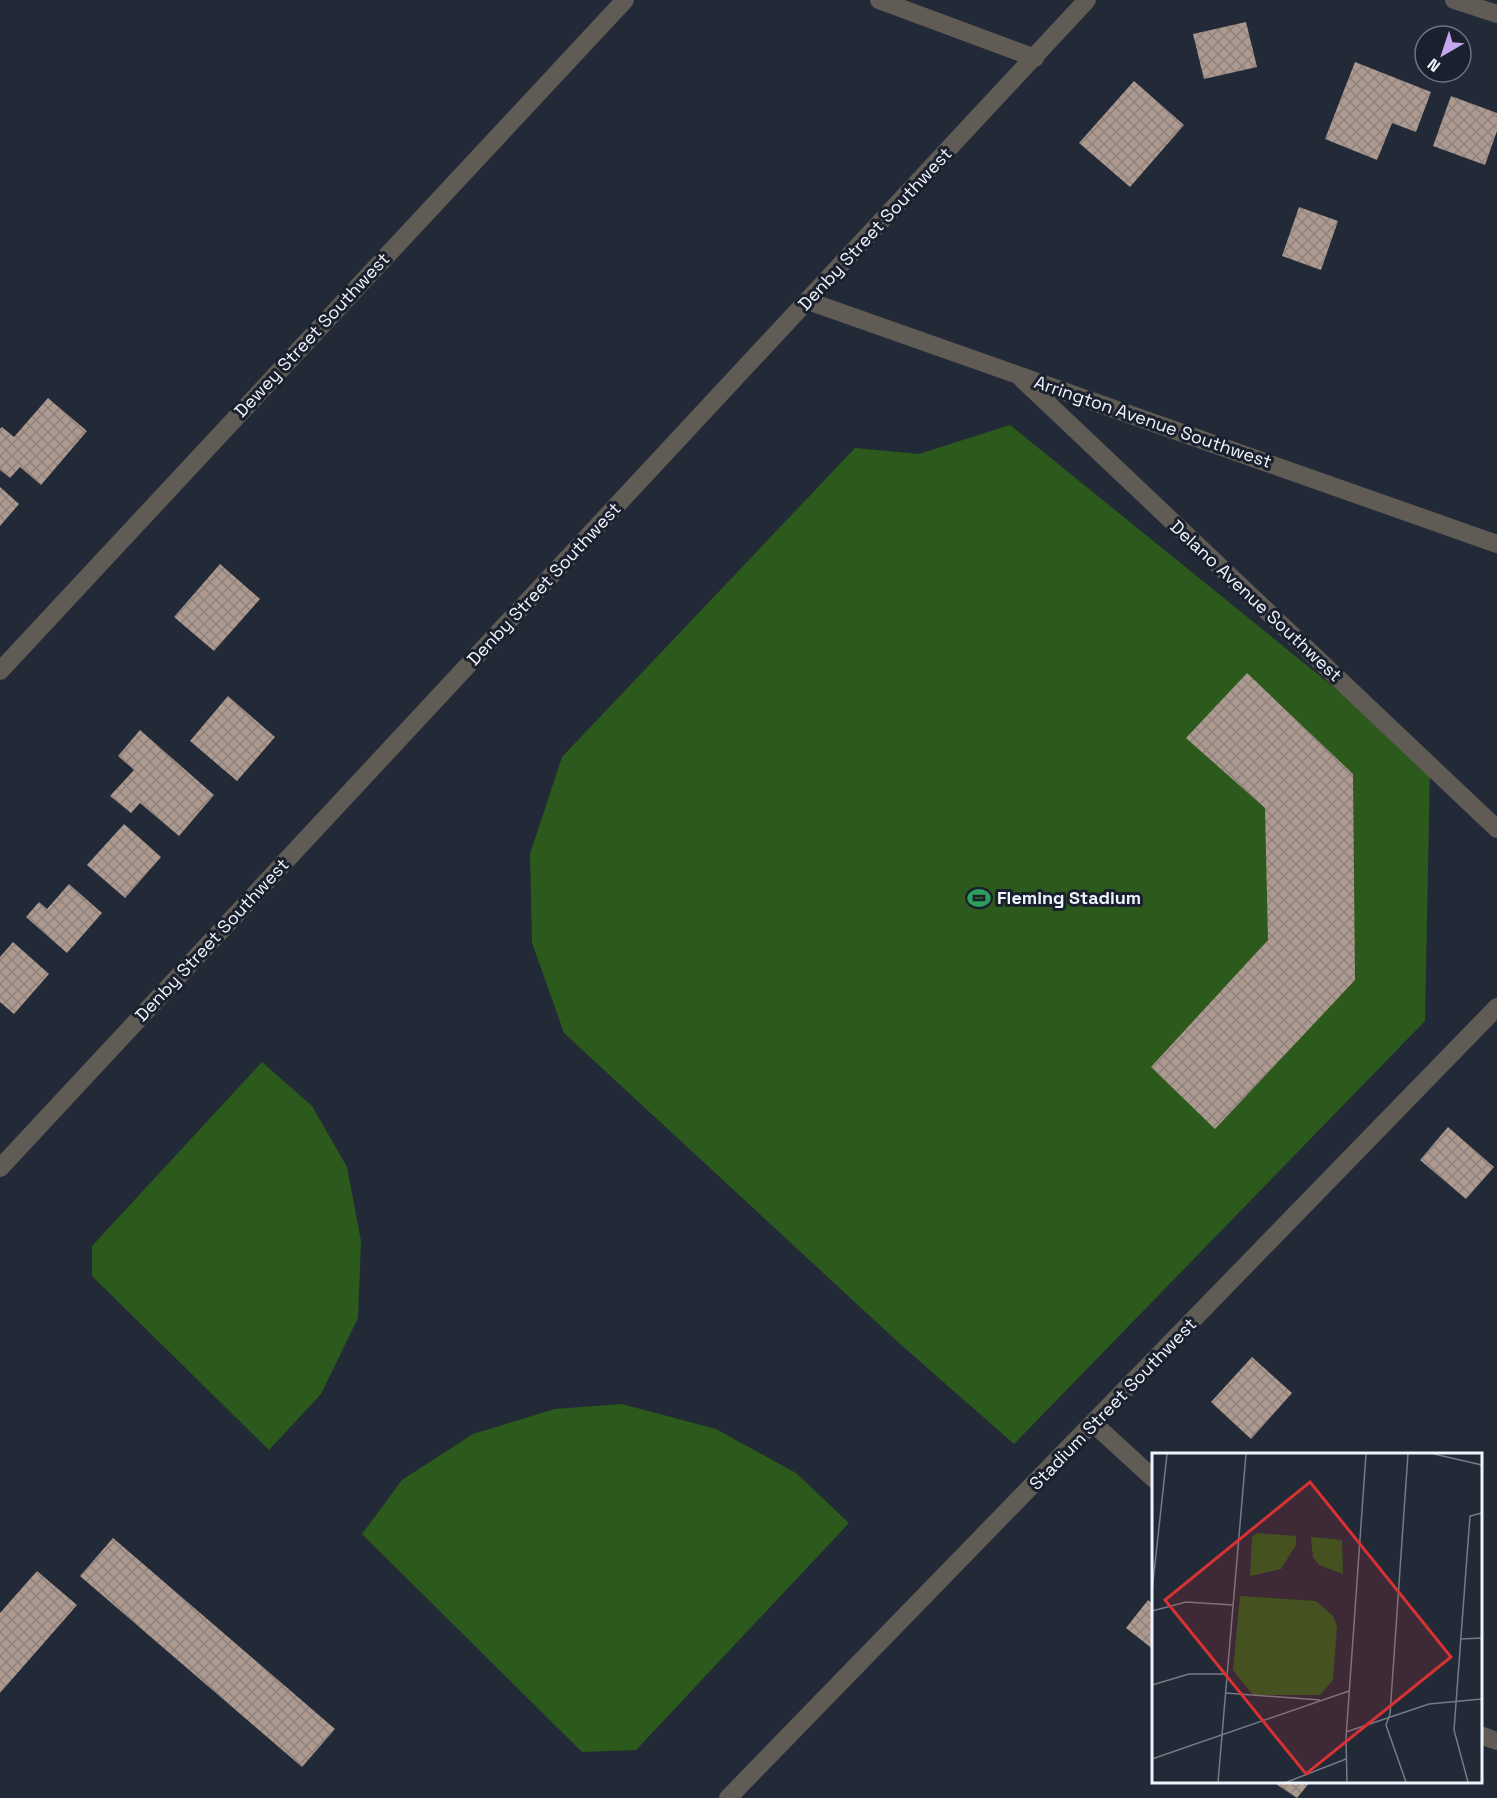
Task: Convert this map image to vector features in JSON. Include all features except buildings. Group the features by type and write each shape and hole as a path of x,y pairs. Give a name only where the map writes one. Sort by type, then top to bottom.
{"street":[{"name":"Dewey Street Southwest","path":"0,671 625,0"},
{"path":"879,0 1035,58"},
{"name":"Denby Street Southwest","path":"0,1168 1087,0"},
{"path":"1454,0 1497,14"},
{"name":"Arrington Avenue Southwest","path":"808,301 1497,544"},
{"name":"Delano Avenue Southwest","path":"1016,374 1497,829"},
{"name":"Stadium Street Southwest","path":"728,1798 1493,1019"},
{"path":"1094,1424 1152,1477"},
{"path":"1482,1736 1497,1741"}],"green space":[{"name":"Fleming Stadium","path":"1010,425 1430,765 1425,1021 1014,1444 899,1343 564,1033 532,943 530,854 562,757 855,448 919,454"},
{"path":"262,1062 312,1106 347,1167 361,1241 358,1318 321,1394 269,1450 92,1276 92,1246"},
{"path":"622,1404 716,1429 796,1473 849,1523 636,1750 582,1752 362,1534 402,1480 473,1434 555,1409"}],"place":[{"name":"Fleming Stadium","path":"979,898"}]}
